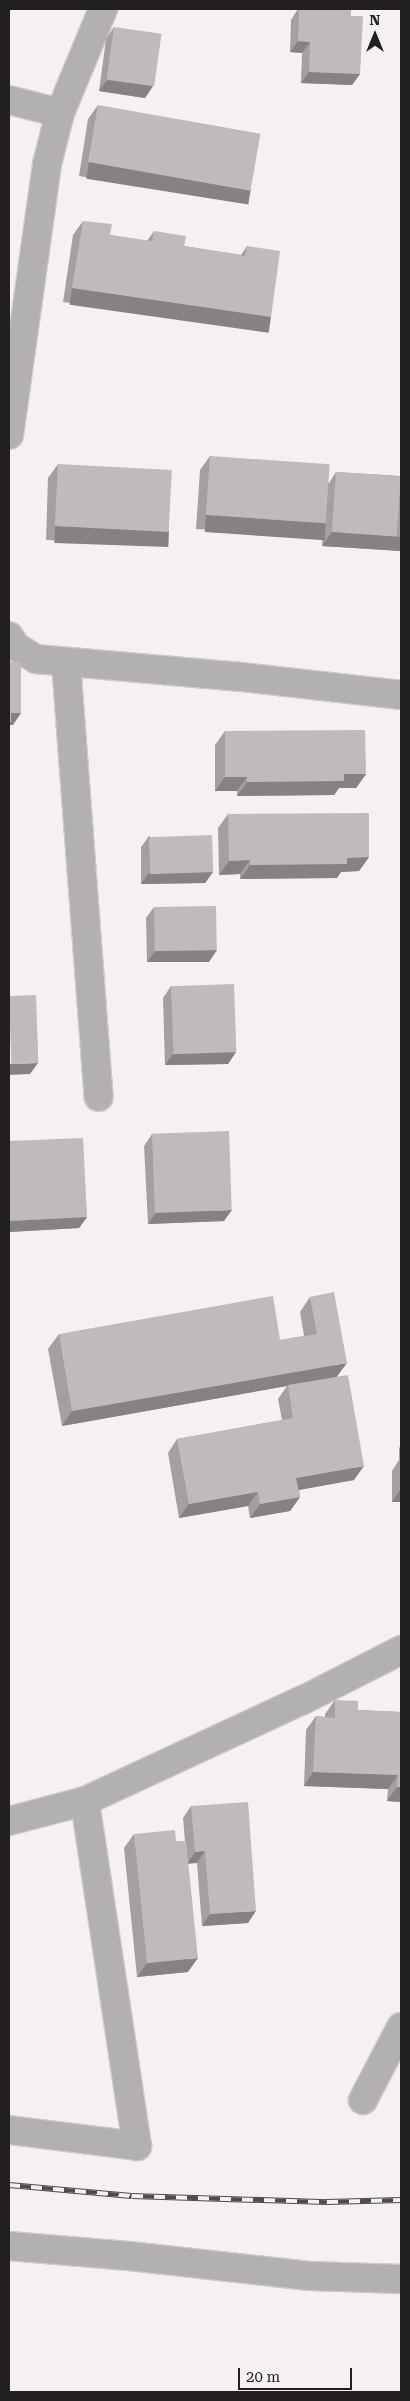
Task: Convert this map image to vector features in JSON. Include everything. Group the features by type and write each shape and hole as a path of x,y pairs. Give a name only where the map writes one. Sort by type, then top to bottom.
{"street":[{"path":"9,435 47,164 60,113 103,9"},
{"path":"9,100 60,113"},
{"path":"9,636 15,646 36,660 241,677 401,695"},
{"path":"66,663 99,1098"},
{"path":"9,1821 85,1801 303,1700 401,1650"},
{"path":"9,2130 137,2146 85,1801"},
{"path":"363,2100 401,2027"},
{"path":"9,2246 129,2256 310,2276 401,2279"}],"building":[{"path":"299,9 351,9 351,16 363,16 360,74 309,72 310,42 298,41"},
{"path":"114,27 162,34 154,86 107,79"},
{"path":"98,105 260,134 250,191 88,162"},
{"path":"83,221 112,224 110,235 152,241 154,231 186,236 184,246 245,256 247,246 280,251 271,317 72,288"},
{"path":"210,456 330,464 326,523 206,515"},
{"path":"58,464 172,470 169,532 55,526"},
{"path":"336,472 401,477 397,536 332,532"},
{"path":"9,662 21,662 21,713 11,713 11,722 9,722"},
{"path":"365,730 366,774 344,774 344,781 247,782 247,777 225,777 225,731"},
{"path":"369,813 369,857 347,858 347,864 250,865 250,860 229,861 228,814"},
{"path":"212,835 213,872 150,874 149,837"},
{"path":"216,906 217,950 155,951 154,907"},
{"path":"234,984 236,1052 173,1054 171,986"},
{"path":"36,995 38,1063 11,1064 9,996"},
{"path":"229,1131 232,1210 155,1213 152,1134"},
{"path":"83,1138 87,1217 10,1221 9,1141"},
{"path":"334,1292 347,1363 72,1411 59,1334 273,1296 280,1340 317,1334 310,1297"},
{"path":"348,1375 364,1466 296,1478 300,1497 260,1504 258,1492 189,1504 177,1439 293,1418 288,1385"},
{"path":"401,1459 401,1490 400,1490"},
{"path":"335,1700 358,1701 358,1710 401,1712 401,1787 397,1787 398,1775 313,1772 316,1716 335,1718"},
{"path":"248,1802 256,1911 210,1914 205,1851 195,1852 191,1806"},
{"path":"175,1830 176,1841 186,1841 198,1958 147,1963 134,1834"}],"railway":[{"path":"9,2185 132,2196 327,2202 401,2200"}]}
